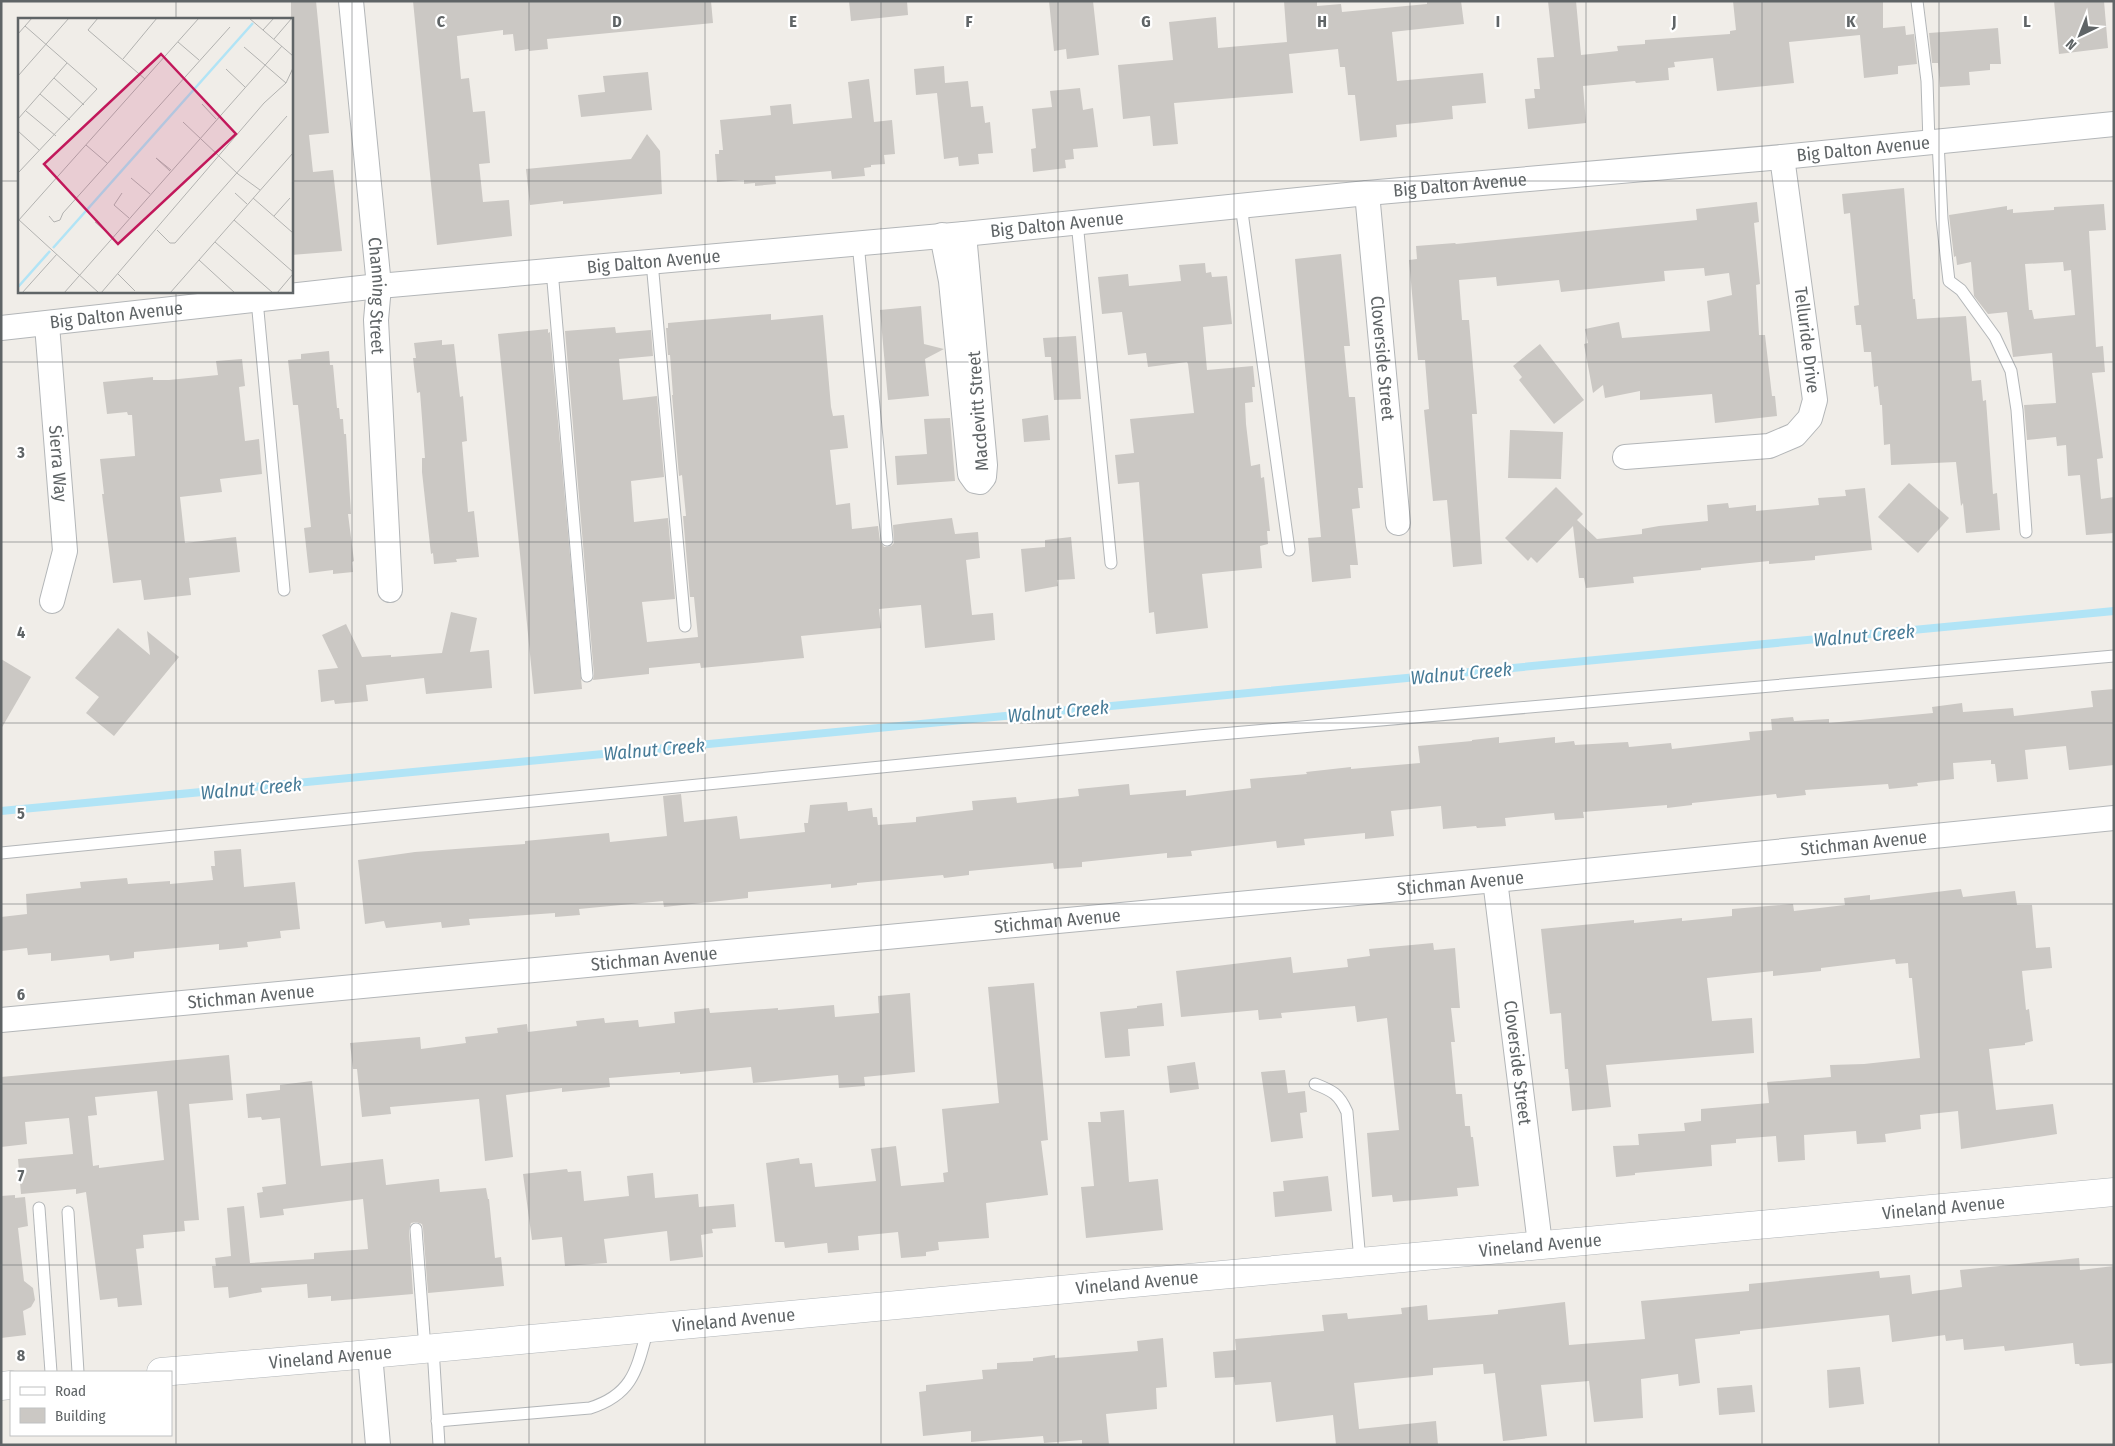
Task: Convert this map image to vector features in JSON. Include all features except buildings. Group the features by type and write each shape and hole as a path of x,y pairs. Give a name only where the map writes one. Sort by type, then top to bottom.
{"street":[{"name":"Channing Street","path":"351,1 379,286 376,320 390,590"},
{"name":"Big Dalton Avenue","path":"1,328 48,325 379,286 953,235 1367,193 1782,157 2114,124"},
{"name":"Telluride Drive","path":"1625,457 1769,446 1795,435 1810,418 1815,400 1782,157"},
{"name":"Cloverside Street","path":"1367,193 1398,523"},
{"name":"Macdevitt Street","path":"953,235 985,465 984,476 980,482 974,481 970,474 950,275 953,235"},
{"name":"Sierra Way","path":"48,325 65,551 52,601"},
{"name":"Stichman Avenue","path":"1,1020 1495,880 2114,818"},
{"name":"Cloverside Street","path":"1495,880 1540,1244"},
{"name":"Vineland Avenue","path":"172,1371 429,1349 2114,1192"},
{"path":"370,1354 378,1445"}],"lane":[{"path":"1917,1 1949,281 1961,290 1994,337 2011,372 2017,410 2026,532"},
{"path":"1241,206 1289,550"},
{"path":"1078,222 1111,563"},
{"path":"858,243 887,540"},
{"path":"652,262 686,626"},
{"path":"552,270 587,676"},
{"path":"257,300 284,590"},
{"path":"1,853 1198,736 2114,656"},
{"path":"1315,1084 1332,1090 1342,1101 1347,1112 1360,1261"},
{"path":"39,1208 51,1371"},
{"path":"68,1212 78,1371"},
{"path":"416,1229 439,1445"},
{"path":"437,1422 590,1408 605,1403 618,1394 636,1373 648,1328"}],"waterway":[{"name":"Walnut Creek","path":"1,811 2114,611"}]}
